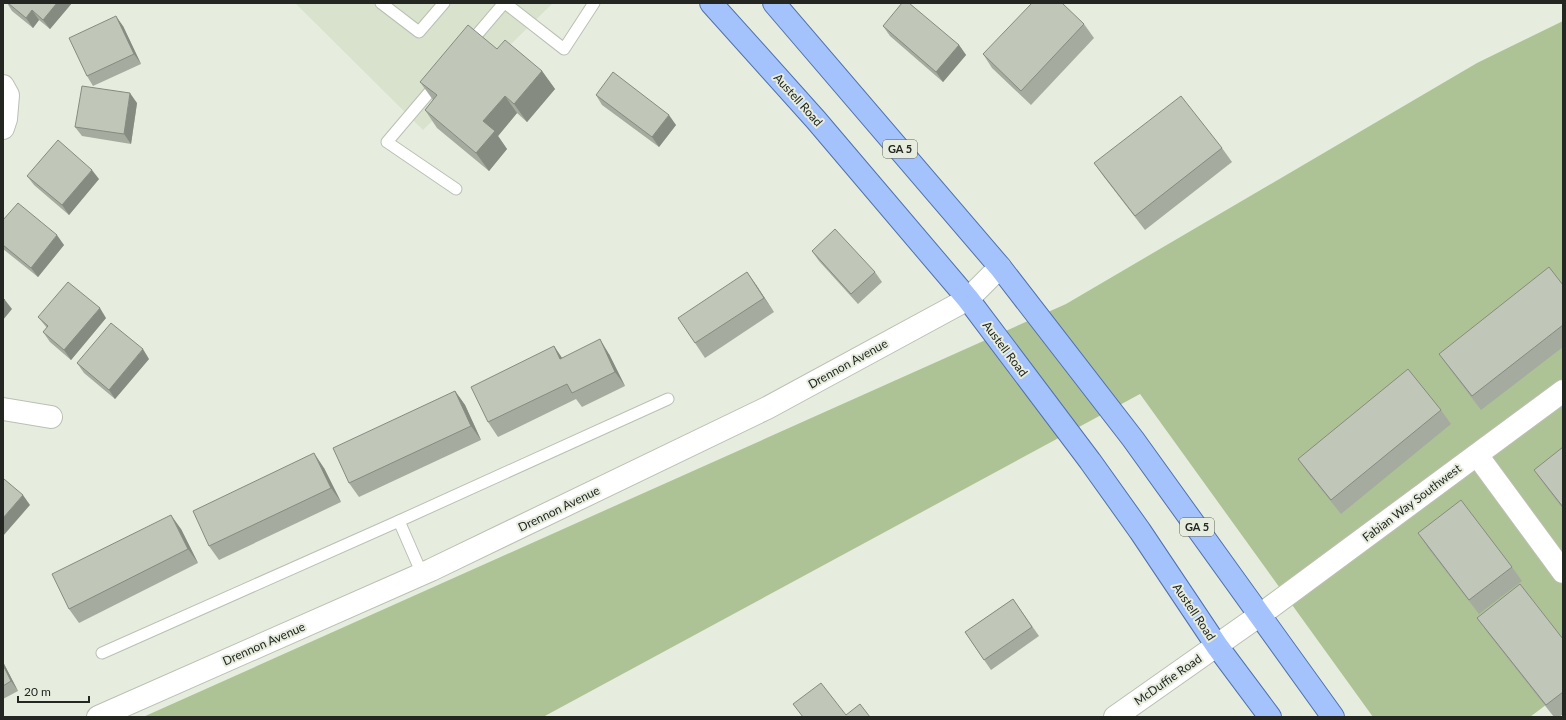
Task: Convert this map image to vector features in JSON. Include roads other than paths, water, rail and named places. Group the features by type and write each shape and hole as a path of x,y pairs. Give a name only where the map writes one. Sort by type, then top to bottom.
{"main road":[{"name":"Austell Road","path":"712,3 816,120 968,299 1090,461 1140,531 1216,646 1270,717"},
{"name":"GA 5","path":"774,3 1024,297 1133,439 1333,717"}],"street":[{"path":"3,86 8,95 6,119 3,128"},
{"name":"Drennon Avenue","path":"98,717 422,574 767,408 968,299 1000,267"},
{"name":"Fabian Way Southwest","path":"1260,615 1563,391"},
{"path":"3,408 50,417"},
{"path":"1477,455 1563,572"},
{"name":"McDuffie Road","path":"1115,717 1260,615"}],"lane":[{"path":"381,3 419,32 444,3"},
{"path":"463,51 504,3 564,50 594,3"},
{"path":"443,76 387,142 456,189"},
{"path":"102,653 668,399"},
{"path":"399,521 422,574"}]}
